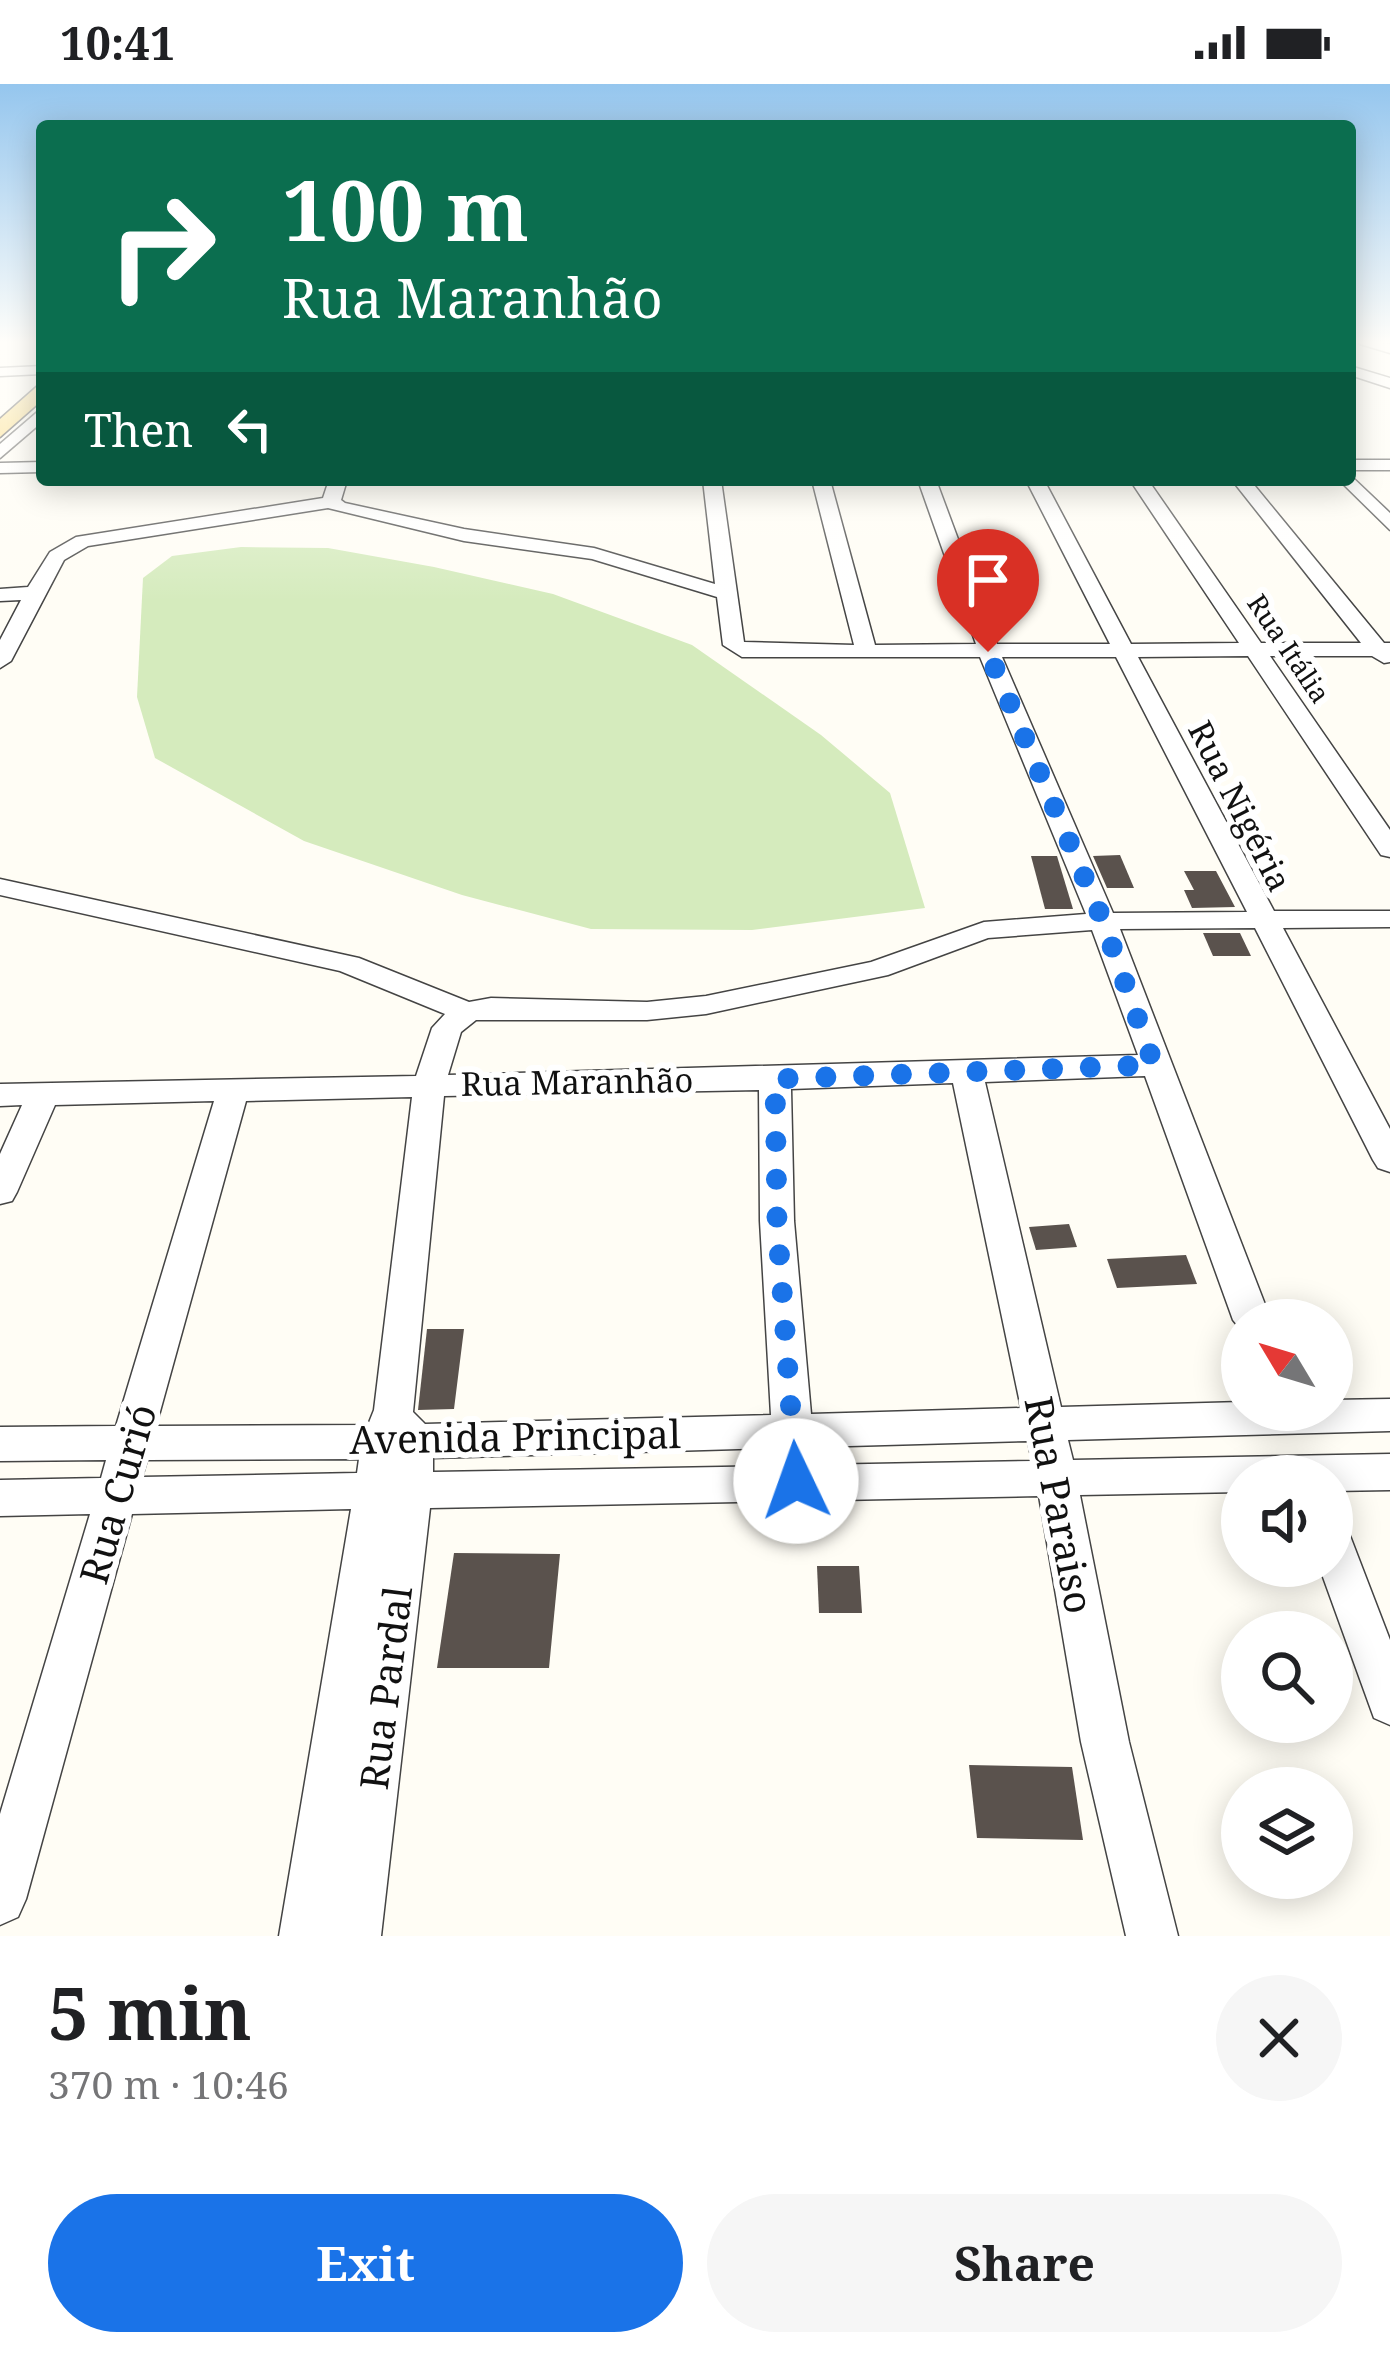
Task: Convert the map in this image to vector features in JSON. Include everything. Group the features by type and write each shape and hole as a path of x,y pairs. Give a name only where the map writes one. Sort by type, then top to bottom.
{"street":[{"path":"0,453 27,427"},
{"path":"1356,455 1390,455"},
{"path":"1356,465 1390,465"},
{"path":"0,468 36,467"},
{"path":"0,478 36,477"},
{"path":"331,502 336,486"},
{"path":"713,486 734,645 766,654 1124,650 1386,654"},
{"path":"822,486 866,652"},
{"path":"929,486 988,652 1103,921 1244,1299"},
{"name":"Rua Nigéria","path":"1038,486 1390,1160"},
{"name":"Rua Itália","path":"1142,486 1390,849"},
{"path":"1246,486 1386,654"},
{"path":"1354,486 1390,524"},
{"path":"0,661 57,556 82,542 331,502 464,535 594,554 730,595"},
{"path":"0,596 34,593"},
{"path":"0,887 349,964 466,1012 491,1007 647,1011 706,1005 878,969 984,931 1103,921 1390,919"},
{"name":"Rua Pardal","path":"305,1936 354,1769 394,1491 430,1084 447,1028 466,1012"},
{"name":"Rua Maranhão","path":"0,1095 775,1079 1154,1065"},
{"name":"Rua Paraiso","path":"968,1073 1056,1476 1105,1742 1152,1936"},
{"path":"775,1079 777,1221 796,1481"},
{"name":"Rua Curió","path":"0,1899 233,1088"},
{"path":"0,1192 43,1095"},
{"name":"Avenida Principal","path":"1353,1415 1390,1415"},
{"name":"Avenida Principal","path":"0,1444 397,1431 794,1430 1221,1417"},
{"name":"Avenida Principal","path":"1353,1473 1390,1472"},
{"name":"Avenida Principal","path":"0,1498 1221,1475"},
{"path":"1349,1587 1390,1702"},
{"name":"Rua Pardal","path":"354,1769 355,1936"}],"green space":[{"path":"241,547 328,548 434,567 553,594 692,645 821,735 890,793 925,908 752,930 591,929 462,895 304,841 155,758 137,697 143,578 172,556"}],"building":[{"path":"1120,855 1134,888 1107,888 1093,856"},
{"path":"1031,856 1057,856 1073,909 1045,909"},
{"path":"1184,871 1216,871 1235,907 1192,908 1184,890 1194,890"},
{"path":"1203,933 1240,933 1251,956 1213,956"},
{"path":"1069,1224 1077,1247 1036,1250 1029,1227"},
{"path":"1186,1255 1197,1284 1117,1288 1107,1259"},
{"path":"427,1329 464,1329 454,1409 418,1410"},
{"path":"454,1553 560,1554 549,1668 437,1668"},
{"path":"817,1566 859,1566 862,1613 819,1613"},
{"path":"969,1765 1072,1767 1083,1840 977,1838"}],"route":[{"path":"796,1481 777,1221 775,1079 1154,1065 1103,921 988,652"}]}
